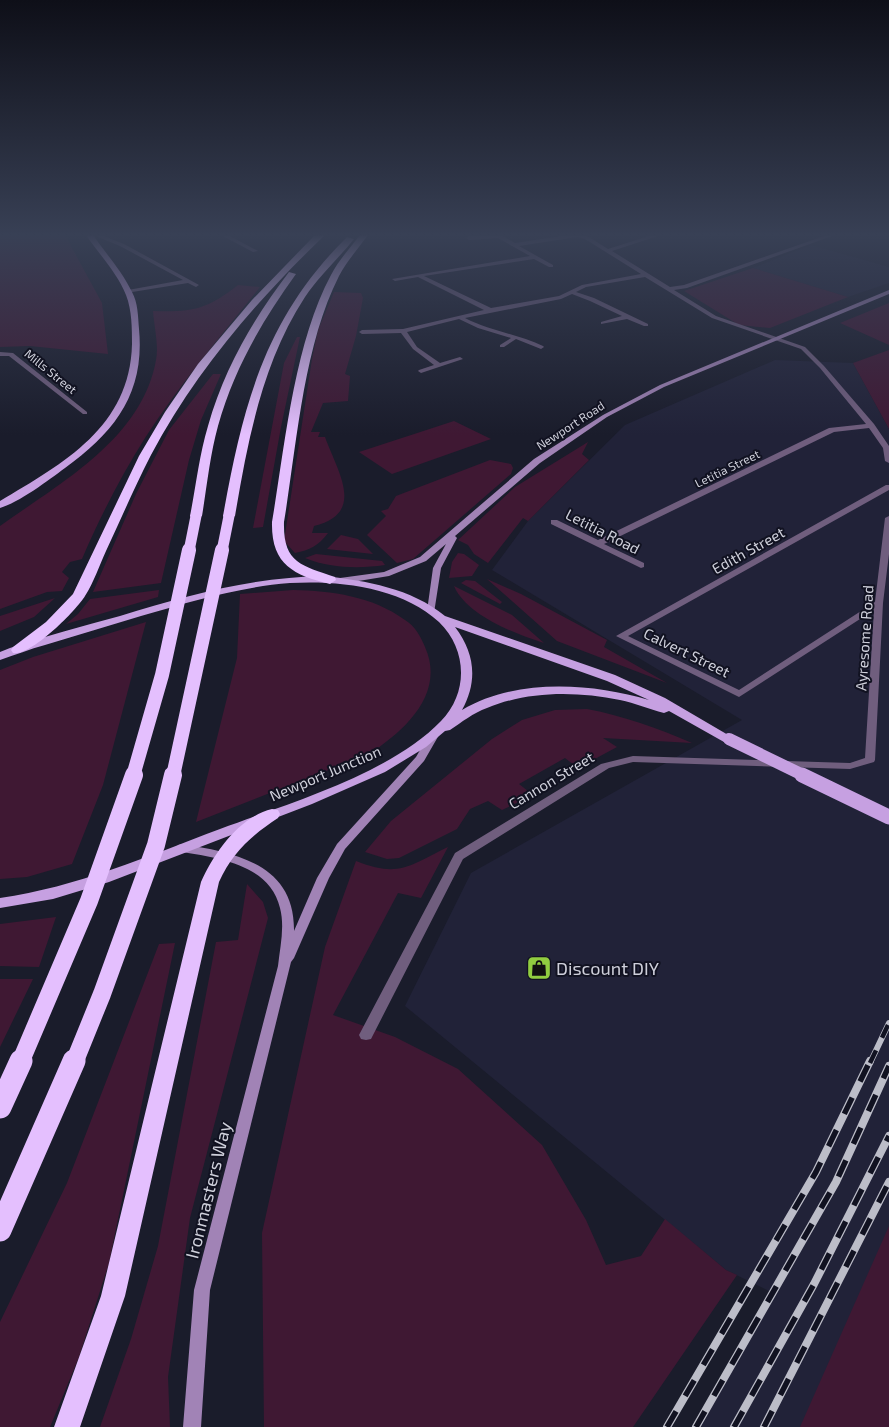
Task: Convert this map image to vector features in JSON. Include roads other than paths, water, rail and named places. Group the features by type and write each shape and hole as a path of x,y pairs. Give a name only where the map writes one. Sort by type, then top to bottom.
{"highway":[{"path":"18,650 72,605 79,595 145,456 170,412 198,372 255,302"},
{"path":"0,1107 54,988 116,830 149,721 170,638 213,427 239,359 272,302"},
{"path":"0,1230 47,1127 102,994 156,845 190,710 249,416 264,371 298,302"},
{"path":"324,302 314,327 305,362 276,541 279,551 287,561 300,569 335,580"},
{"path":"66,1427 113,1296 210,882 222,856 246,831 272,814"}],"main road":[{"path":"0,505 42,482 68,462 106,428 123,405 130,387 137,347 131,302"},
{"name":"Newport Road","path":"335,580 386,574 422,560 456,533 537,462 585,428 662,386 866,302"},
{"name":"Newport Road","path":"435,614 437,568 456,533"},
{"name":"Newport Junction","path":"0,903 48,896 122,872 369,775 437,733 462,701 469,672 462,643 435,614 409,598 385,590 335,580 293,579 246,585 174,602 2,655"},
{"path":"435,614 611,678 661,701 729,739 889,817"},
{"path":"284,966 323,878 341,847 415,765 437,733 480,706 512,695 543,691 601,694 659,707 694,720"},
{"path":"182,848 222,856 255,868 279,889 286,906 288,925 284,966"},
{"name":"Ironmasters Way","path":"192,1427 202,1290 284,966"}],"street":[{"path":"473,302 490,310"},
{"path":"362,332 403,330 490,310 540,302"},
{"path":"599,302 626,317 646,325"},
{"path":"689,302 714,317 803,348 822,367 871,426 887,448 889,461"},
{"path":"459,317 484,330 541,347"},
{"path":"604,323 626,317"},
{"path":"403,330 415,348 439,365"},
{"path":"502,346 516,338"},
{"name":"Mills Street","path":"0,354 11,354 85,413"},
{"path":"421,371 460,359"},
{"name":"Letitia Street","path":"597,544 832,430 871,426"},
{"name":"Edith Street","path":"621,636 889,487"},
{"name":"Ayresome Road","path":"870,760 879,603 889,518"},
{"name":"Letitia Road","path":"554,522 641,565"},
{"name":"Calvert Street","path":"621,636 739,694 879,603"},
{"name":"Cannon Street","path":"366,1035 459,856 605,766 633,759 850,766 870,760"}],"railway":[{"path":"870,1063 889,1023"},
{"path":"667,1427 816,1172 870,1061"},
{"path":"696,1427 836,1182 889,1066"},
{"path":"734,1427 814,1284 889,1136"},
{"path":"764,1427 889,1182"}],"place":[{"name":"Discount DIY","path":"539,968"}]}
